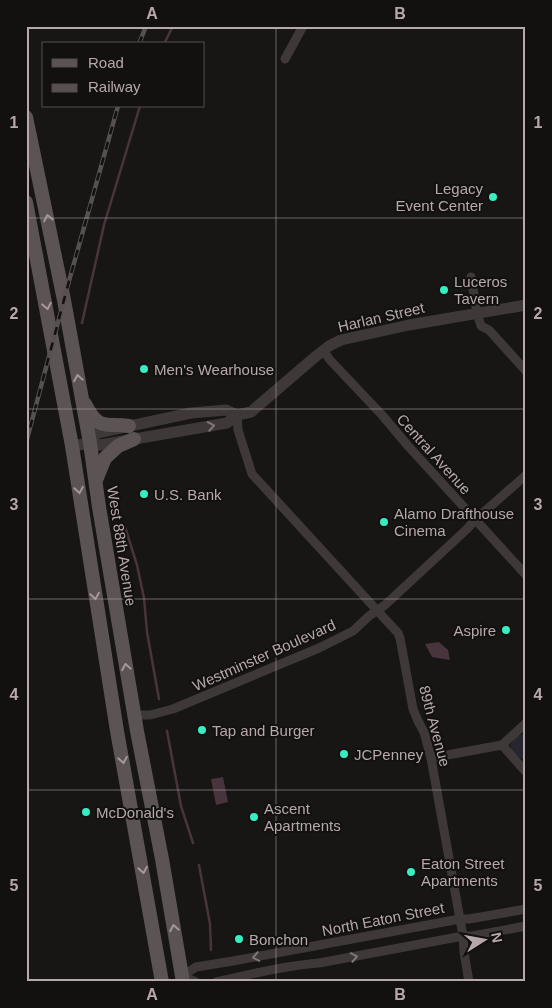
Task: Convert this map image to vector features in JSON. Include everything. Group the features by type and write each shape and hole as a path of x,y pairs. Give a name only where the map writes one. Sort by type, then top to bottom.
{"main road":[{"name":"West 88th Avenue","path":"26,117 58,265 90,443 134,715 162,860 182,979"},
{"path":"26,202 72,446 118,731 162,982"},
{"path":"82,399 91,416 102,425 110,426 117,424 131,433 105,458 95,483"}],"street":[{"path":"285,59 303,26"},
{"path":"471,277 481,326 489,330 526,371"},
{"name":"Harlan Street","path":"131,433 148,437 227,423 237,415 251,412 323,350 348,338 409,325 526,305"},
{"name":"Central Avenue","path":"323,350 382,414 408,447 526,575"},
{"name":"Harlan Street","path":"72,446 90,443 100,445 191,414 226,410 237,415"},
{"path":"148,437 166,428 194,423 206,412"},
{"name":"89th Avenue","path":"237,415 238,431 252,474 398,633 413,709 426,737 431,758 463,936 469,982"},
{"name":"Westminster Boulevard","path":"134,715 150,715 173,709 319,648 353,631 378,611 526,475"},
{"path":"431,758 502,745 526,723"},
{"path":"502,745 526,772"},
{"name":"North Eaton Street","path":"182,979 196,967 460,919 526,909"},
{"name":"North Eaton Street","path":"216,982 262,971 319,963 526,926"},
{"path":"182,979 196,982"}],"shaded area":[{"path":"439,642 448,650 450,660 432,657 425,644"},
{"path":"526,732 526,762 514,753 510,745 516,737"},
{"name":"Ascent Apartments","path":"223,777 228,802 216,805 211,779"}],"waterway":[{"path":"165,42 173,26"},
{"path":"82,323 104,225 139,108"},
{"path":"125,527 137,565 144,598 147,632 159,699"},
{"path":"167,731 181,806 193,843"},
{"path":"199,865 210,924 211,950"}],"railway":[{"path":"140,42 146,26"},
{"path":"26,443 117,108"}],"place":[{"name":"Legacy Event Center","path":"493,197"},
{"name":"Luceros Tavern","path":"444,290"},
{"name":"Men's Wearhouse","path":"144,369"},
{"name":"U.S. Bank","path":"144,494"},
{"name":"Alamo Drafthouse Cinema","path":"384,522"},
{"name":"Aspire","path":"506,630"},
{"name":"Tap and Burger","path":"202,730"},
{"name":"JCPenney","path":"344,754"},
{"name":"McDonald's","path":"86,812"},
{"name":"Ascent Apartments","path":"254,817"},
{"name":"Eaton Street Apartments","path":"411,872"},
{"name":"Bonchon","path":"239,939"}]}
